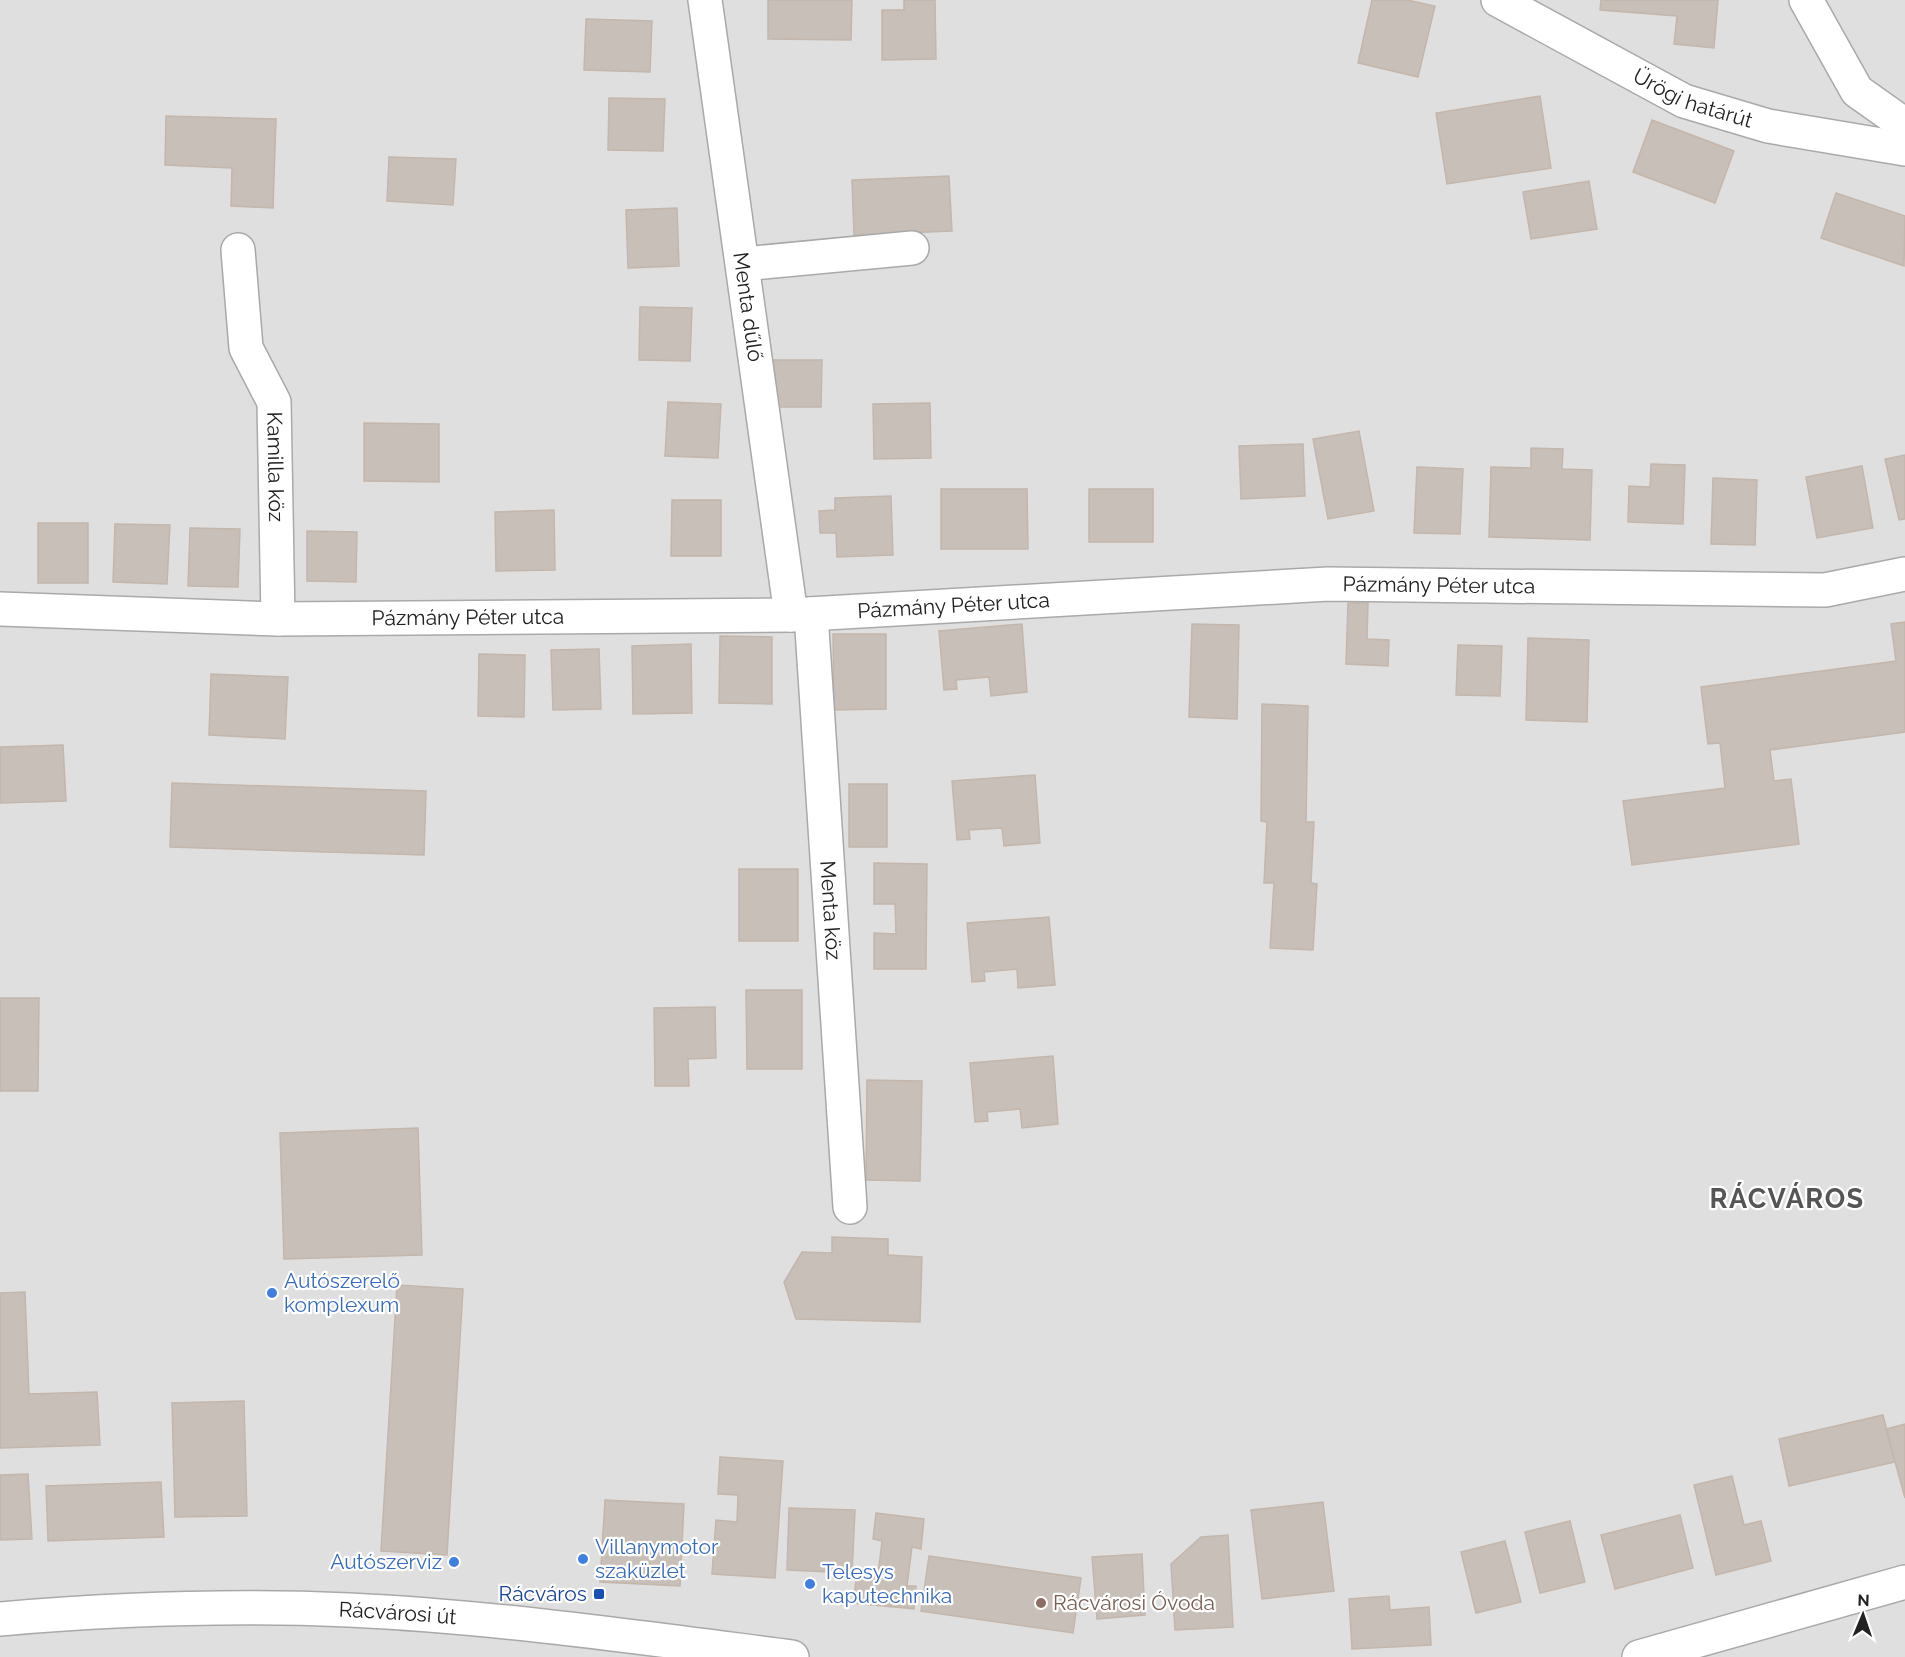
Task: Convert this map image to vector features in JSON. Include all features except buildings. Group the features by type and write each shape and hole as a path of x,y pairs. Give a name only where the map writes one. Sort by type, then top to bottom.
{"street":[{"name":"Menta dűlő","path":"705,0 743,264 801,615"},
{"name":"Ürögi határút","path":"1498,0 1684,102 1768,126 1905,149"},
{"path":"1806,0 1857,91 1905,125"},
{"path":"743,264 912,248"},
{"name":"Kamilla köz","path":"238,250 246,348 274,402 278,619"},
{"name":"Pázmány Péter utca","path":"0,609 278,619 801,615 1328,584 1825,590 1905,574"},
{"name":"Menta köz","path":"801,615 850,1207"},
{"path":"1639,1657 1905,1582"},
{"name":"Rácvárosi út","path":"0,1619 63,1613 230,1607 350,1610 505,1623 792,1657"}],"shaded area":[{"path":"0,0 1905,0 1905,1657 0,1657"}],"place":[{"name":"Autószerelő komplexum","path":"272,1293"},
{"name":"Villanymotor szaküzlet","path":"583,1559"},
{"name":"Autószerviz","path":"454,1562"},
{"name":"Telesys kaputechnika","path":"810,1584"},
{"name":"Rácváros","path":"599,1594"},
{"name":"Rácvárosi Óvoda","path":"1041,1603"}],"district":[{"name":"RÁCVÁROS","path":"1787,1199"}]}
